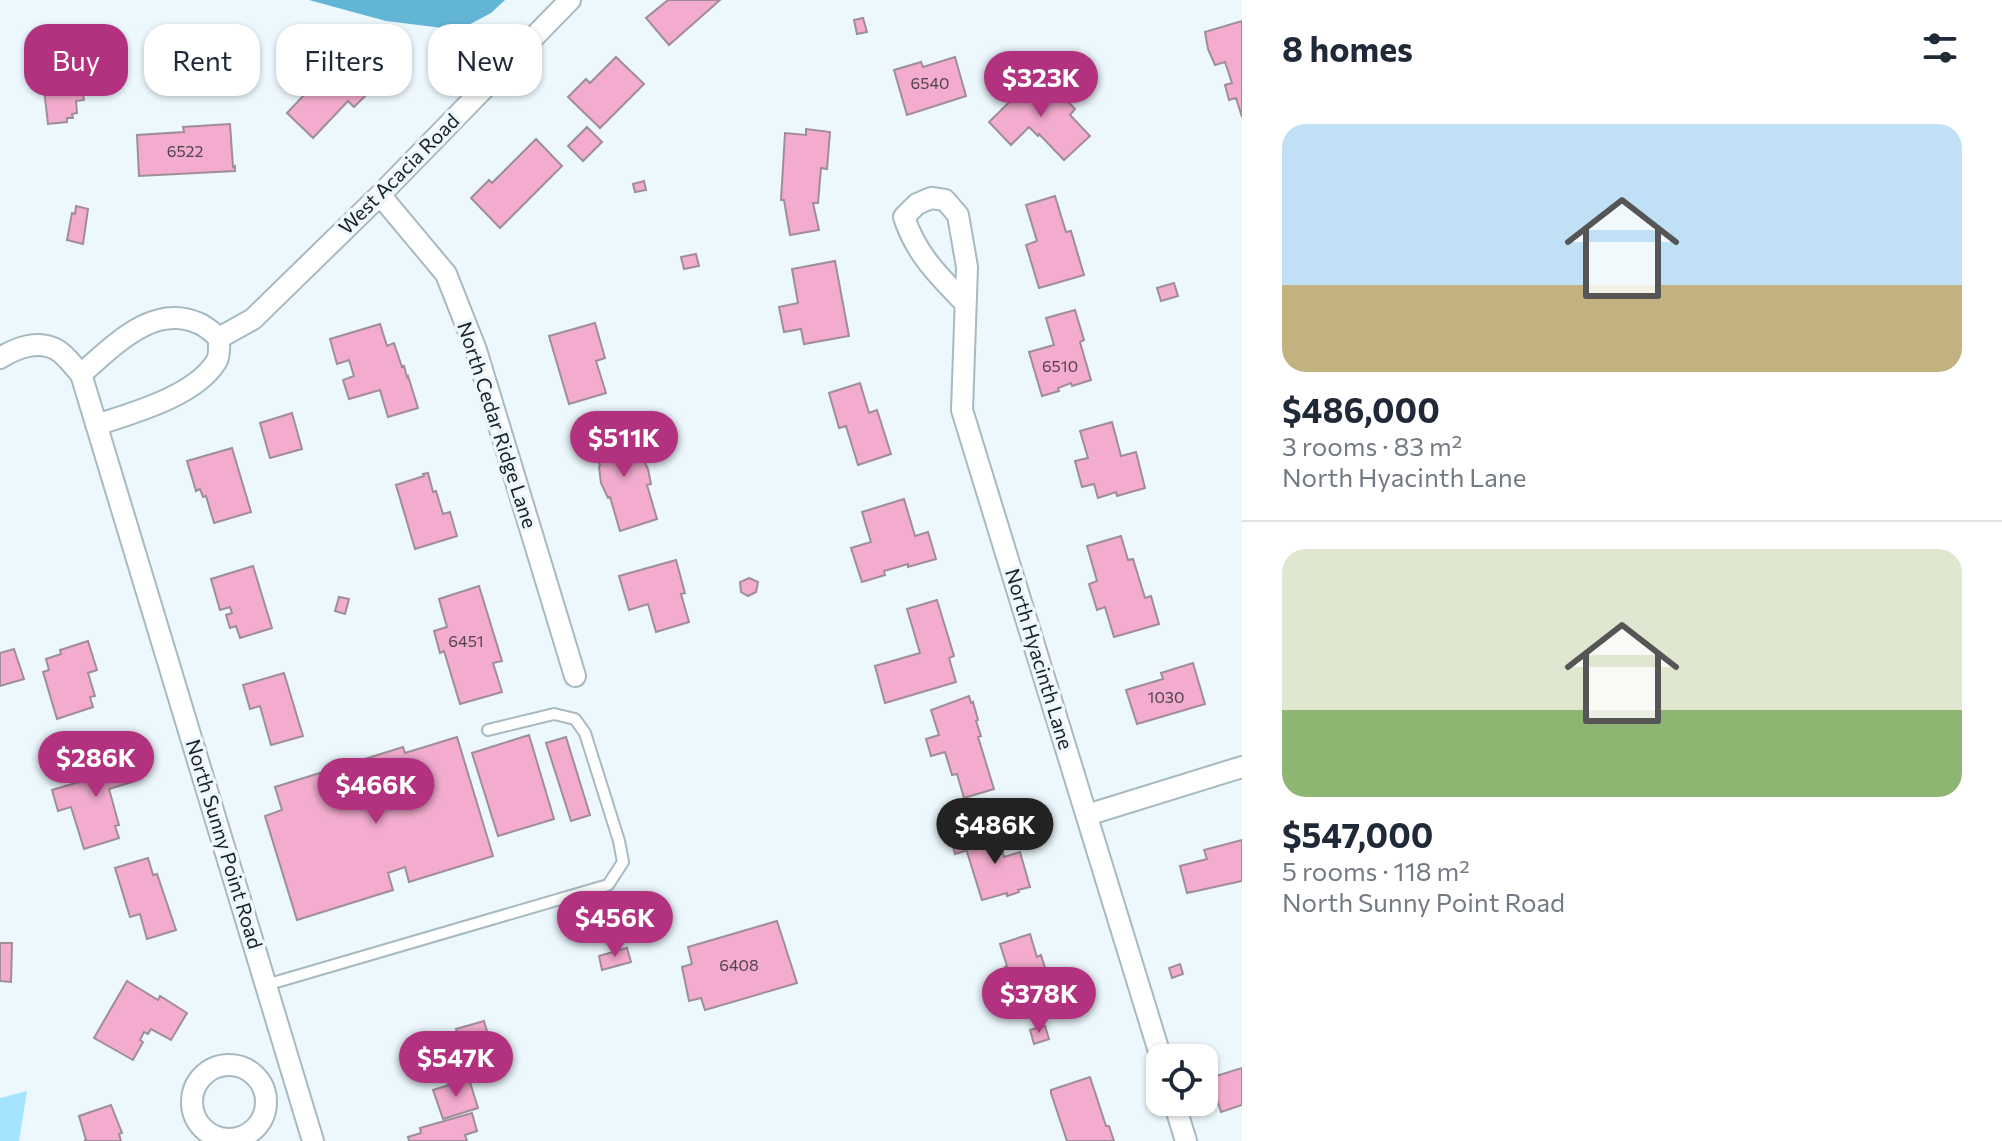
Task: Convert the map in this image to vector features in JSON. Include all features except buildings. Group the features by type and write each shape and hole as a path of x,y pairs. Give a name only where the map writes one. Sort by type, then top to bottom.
{"street":[{"name":"West Acacia Road","path":"219,338 253,319 380,195 570,0"},
{"name":"North Cedar Ridge Lane","path":"380,195 446,274 476,350 575,676"},
{"name":"North Hyacinth Lane","path":"964,302 928,264 910,237 904,217 917,204 931,198 945,200 958,215 967,267 962,410 1157,1044"},
{"path":"0,358 38,345 57,350 81,374 132,331 166,318 188,319 202,324 219,338 218,360 198,382 172,396 96,425"},
{"name":"North Sunny Point Road","path":"81,374 313,1141"},
{"path":"1087,815 1242,767"},
{"path":"266,1093 297,1085"},
{"path":"1178,1116 1186,1141"}],"lane":[{"path":"266,985 608,885 623,862 619,841 585,733 575,719 554,714 488,730"}],"shaded area":[{"path":"309,0 505,0 491,13 470,24 428,26 386,21"},
{"path":"27,1091 19,1141 0,1141 0,1098"}]}
